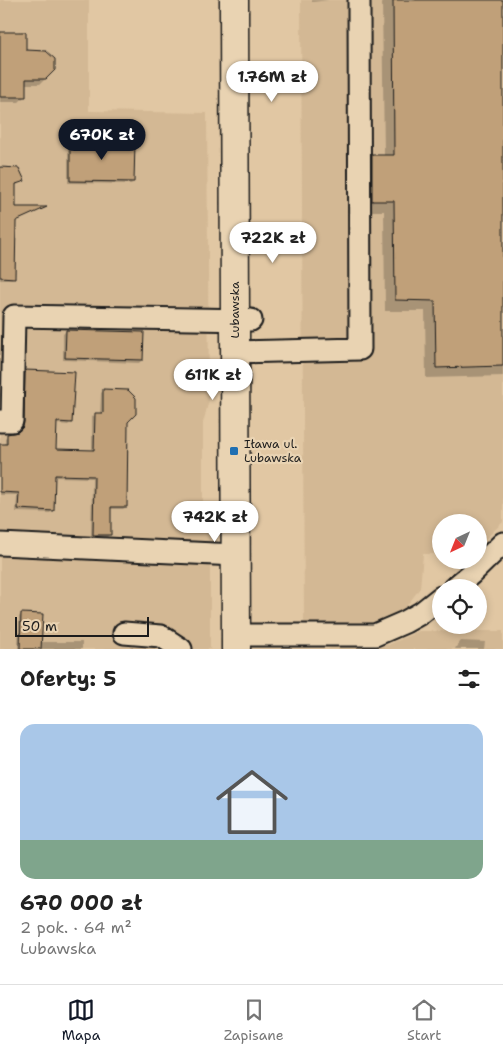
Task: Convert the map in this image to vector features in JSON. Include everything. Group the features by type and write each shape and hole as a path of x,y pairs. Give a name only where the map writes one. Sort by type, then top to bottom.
{"main road":[{"name":"Lubawska","path":"234,0 243,320"},
{"name":"Lubawska","path":"244,642 243,320 250,0"},
{"name":"Lubawska","path":"243,351 234,451 236,555 244,642"}],"street":[{"path":"243,351 360,349 358,0"},
{"path":"0,421 12,421 14,316 243,320"},
{"path":"465,579 503,543"},
{"path":"0,544 236,555"},
{"path":"244,642 318,642 375,635 405,622 432,604"},
{"path":"124,633 160,636 181,649"}],"shaded area":[{"path":"0,0 89,0 89,111 207,113 209,400 203,423 203,507 210,535 210,649 0,649"},
{"path":"301,0 503,0 503,522 488,536 488,514 432,514 432,554 423,554 420,588 403,611 374,624 304,624"},
{"path":"419,631 432,631 432,634 487,634 487,631 503,631 503,649 328,649 332,647 388,645"}],"building":[{"path":"393,0 503,0 503,366 436,368 435,301 395,300 394,201 372,201 372,155 394,155"},
{"path":"0,32 26,32 26,50 46,51 55,59 55,70 46,79 26,79 26,97 0,97"},
{"path":"70,141 135,142 134,182 70,181"},
{"path":"0,167 19,168 25,181 16,184 16,207 47,207 16,221 15,278 0,277"},
{"path":"66,330 144,332 143,360 65,358"},
{"path":"25,370 75,372 72,423 57,422 56,449 94,450 95,413 103,413 103,389 128,390 136,398 136,414 128,422 127,507 111,507 111,535 93,535 94,476 55,475 54,511 18,509 19,493 0,492 0,444 7,444 7,434 18,432 23,427"},
{"path":"21,613 43,614 41,649 20,649"}],"place":[{"name":"Iława ul. Lubawska","path":"234,451"}]}
